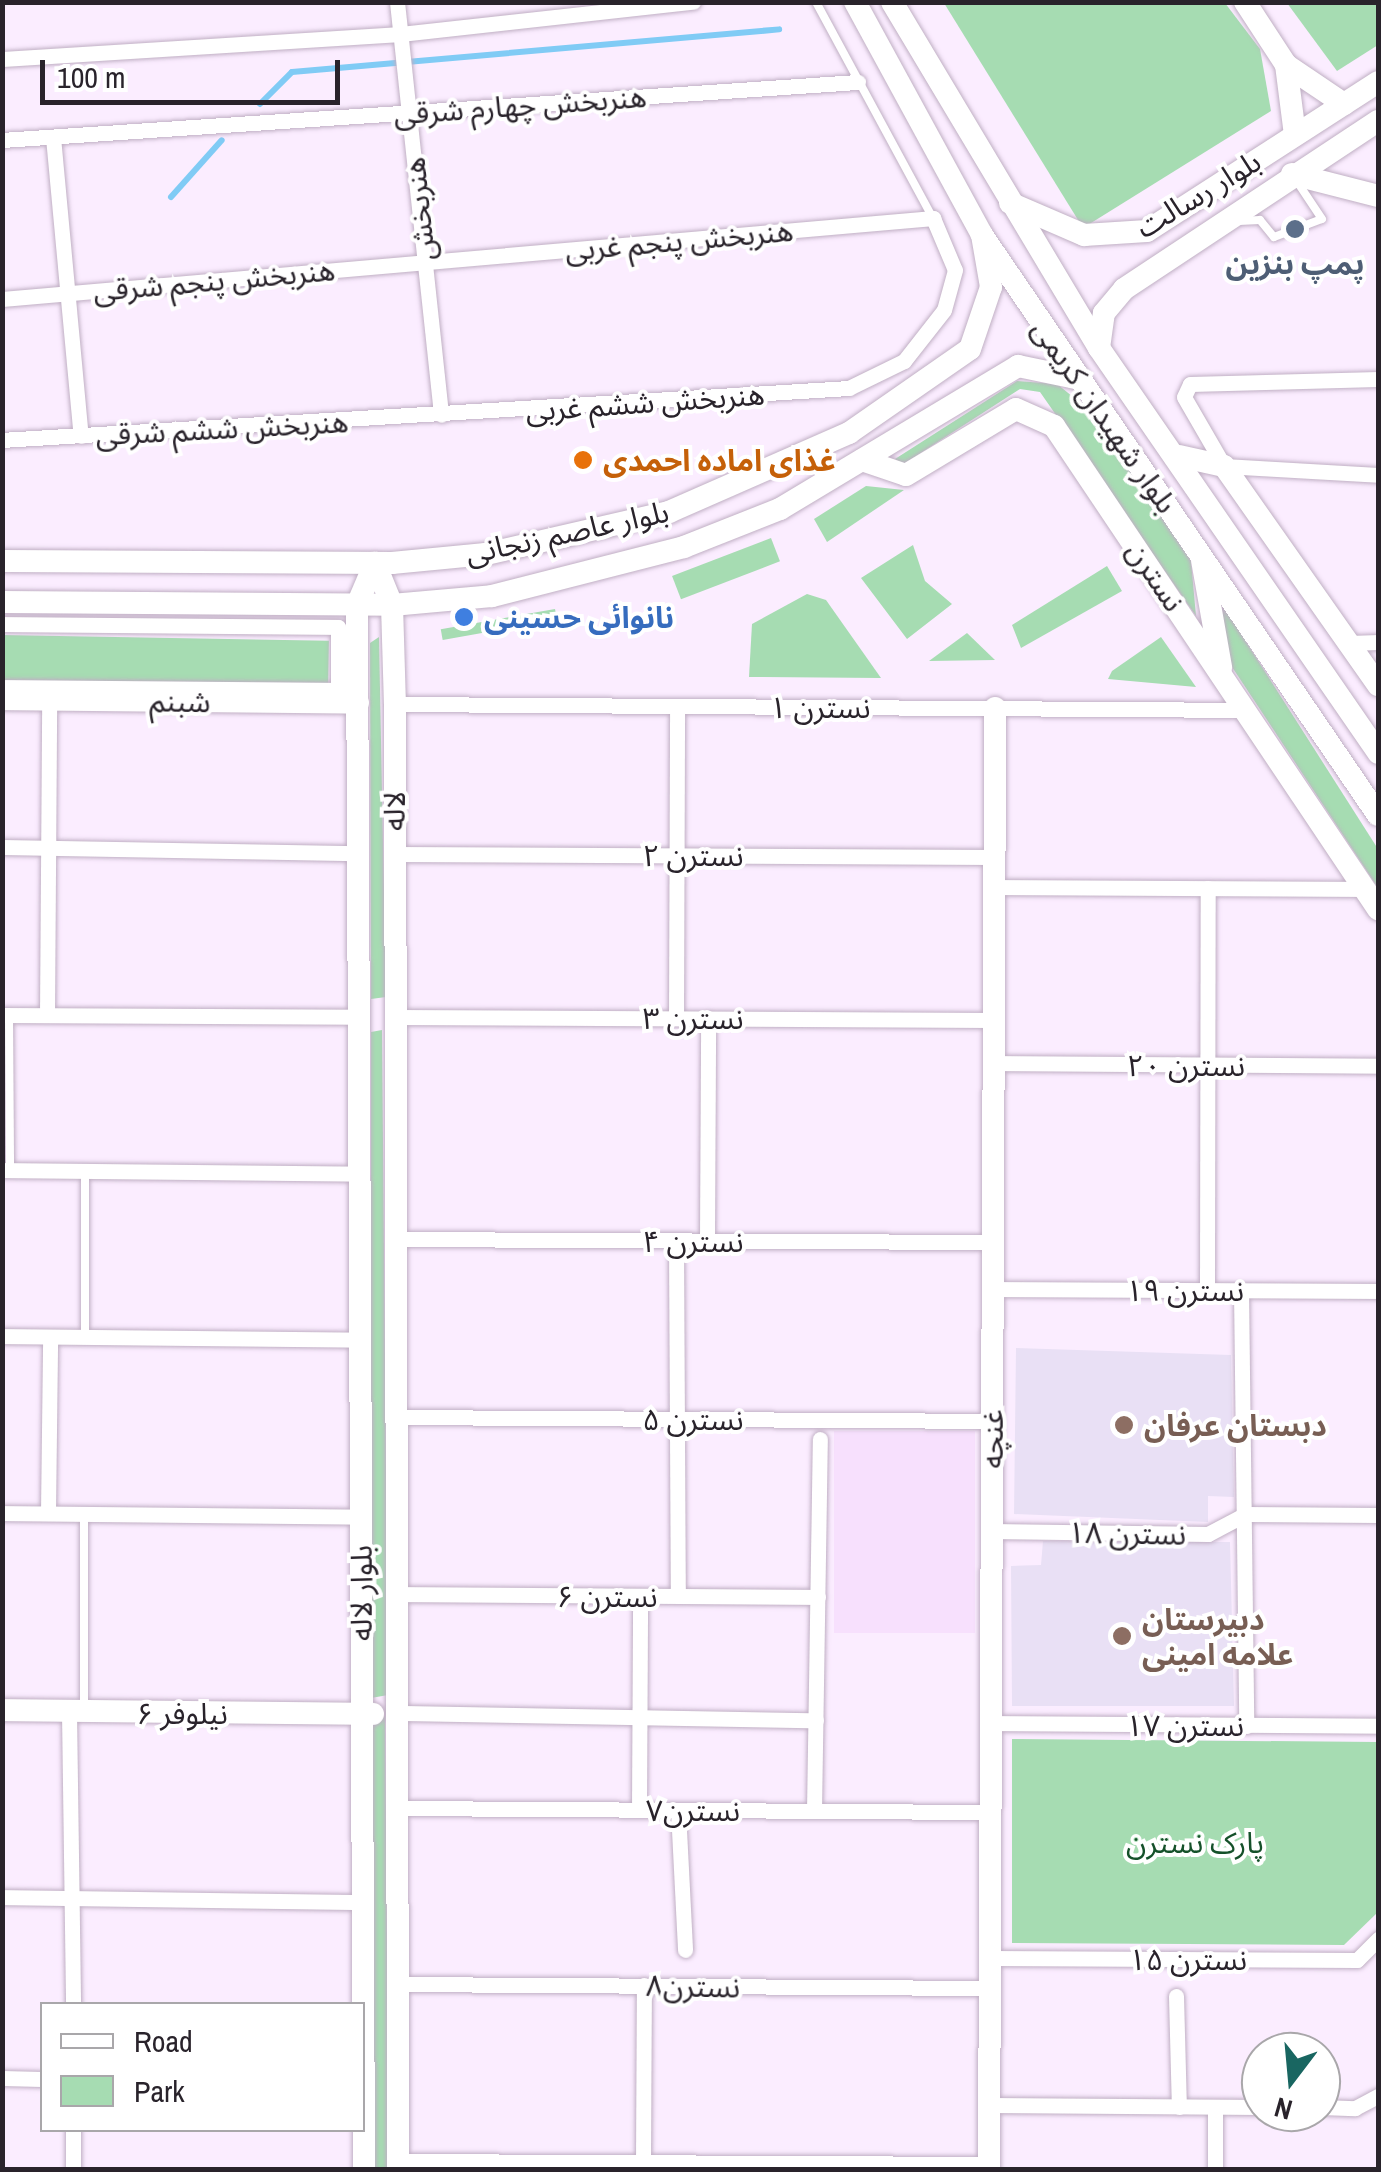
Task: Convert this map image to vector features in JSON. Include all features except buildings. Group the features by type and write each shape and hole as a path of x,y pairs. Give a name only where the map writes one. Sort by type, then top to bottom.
{"main road":[{"name":"بلوار شهیدان کریمی","path":"855,2 982,235 1076,378 1201,552 1378,815"},
{"name":"بلوار شهیدان کریمی","path":"892,2 1006,200 1099,348 1178,456 1378,753"},
{"path":"1245,2 1286,65 1344,104"},
{"path":"1286,65 1295,135"},
{"name":"بلوار رسالت","path":"1006,200 1059,228 1124,237 1378,82"},
{"name":"بلوار رسالت","path":"1099,348 1112,300 1219,222 1378,122"},
{"path":"1292,174 1378,196"},
{"name":"بلوار عاصم زنجانی","path":"2,560 375,563 486,554 669,512 849,433 970,349 991,288 982,235"},
{"name":"بلوار عاصم زنجانی","path":"2,602 392,605 492,596 684,547 780,509 990,377 1042,365 1076,378"},
{"name":"نسترن","path":"862,460 906,475 996,416 1037,412 1223,676 1372,899"},
{"path":"1178,456 1224,466 1378,684"},
{"path":"1201,552 1223,676"},
{"path":"358,605 375,563"},
{"path":"375,563 392,605"},
{"name":"لاله","path":"358,605 359,1017"},
{"name":"لاله","path":"392,605 394,1017"},
{"name":"شبنم","path":"2,699 358,702"},
{"name":"غنچه","path":"989,2167 994,708"},
{"path":"359,1017 394,1017"},
{"name":"بلوار لاله","path":"359,1017 363,2002"},
{"name":"بلوار لاله","path":"394,1017 398,2165"},
{"name":"نیلوفر ۶","path":"2,1710 397,1713"},
{"name":"بلوار لاله","path":"364,2132 364,2170"}],"street":[{"name":"هنربخش","path":"398,2 441,415"},
{"path":"2,59 401,34 694,2"},
{"name":"هنربخش چهارم شرقی","path":"2,140 858,82"},
{"path":"53,137 81,436"},
{"name":"هنربخش پنجم غربی","path":"425,262 932,218"},
{"name":"هنربخش ششم غربی","path":"441,415 849,388 904,361 944,310 955,270 932,218"},
{"name":"هنربخش پنجم شرقی","path":"2,298 425,262"},
{"path":"1378,379 1190,384 1184,396 1224,466 1378,476"},
{"name":"هنربخش ششم شرقی","path":"2,440 441,415"},
{"path":"2,624 338,628 338,690 2,686"},
{"path":"1350,643 1378,642"},
{"path":"47,1015 49,700"},
{"name":"نسترن ۱","path":"395,704 1245,710"},
{"path":"676,706 676,1018"},
{"path":"2,847 358,854"},
{"name":"نسترن ۲","path":"393,854 994,857"},
{"path":"994,886 1208,888 1372,899"},
{"path":"1206,1290 1208,888"},
{"path":"6,1015 359,1017"},
{"name":"نسترن ۳","path":"394,1017 993,1020"},
{"path":"707,1240 708,1018"},
{"name":"نسترن ۲۰","path":"993,1063 1378,1066"},
{"path":"6,1170 360,1174"},
{"name":"نسترن ۴","path":"394,1238 992,1242"},
{"path":"676,1242 678,1596"},
{"name":"نسترن ۱۹","path":"992,1289 1378,1291"},
{"path":"1241,1290 1246,1726"},
{"path":"2,1336 360,1340"},
{"path":"48,1514 50,1337"},
{"name":"نسترن ۵","path":"395,1417 992,1420"},
{"path":"814,1811 820,1438"},
{"path":"2,1513 361,1517"},
{"name":"نسترن ۱۸","path":"991,1532 1208,1534 1246,1514 1378,1515"},
{"name":"نسترن ۶","path":"396,1594 818,1597"},
{"path":"639,1810 640,1596"},
{"path":"73,2002 76,1712"},
{"path":"397,1713 816,1720"},
{"name":"نسترن ۱۷","path":"990,1724 1378,1726"},
{"name":"نسترن۷","path":"397,1808 990,1812"},
{"path":"678,1810 685,1950"},
{"path":"2,1897 362,1902"},
{"name":"نسترن ۱۵","path":"990,1958 1357,1960 1378,1939"},
{"name":"نسترن۸","path":"398,1984 990,1988"},
{"path":"643,2162 644,1985"},
{"path":"1176,1996 1179,2107"},
{"path":"2,2078 40,2078"},
{"path":"1341,2104 1378,2096"},
{"path":"989,2106 1241,2107"},
{"path":"1214,2170 1215,2107"},
{"path":"72,2132 72,2170"},
{"path":"398,2165 643,2162 680,2166 989,2167"}],"lane":[{"path":"816,2 932,218"},
{"path":"1219,222 1260,220 1274,236 1322,219 1292,174"},
{"path":"6,1015 6,1170"},
{"path":"85,1171 85,1337"},
{"path":"76,1712 84,1514"}],"shaded area":[{"name":"دبستان عرفان","path":"1016,1348 1231,1355 1234,1497 1208,1496 1208,1522 1014,1514"},
{"path":"834,1431 975,1431 975,1633 834,1633"},
{"name":"دبیرستان علامه امینی","path":"1043,1541 1230,1542 1234,1706 1012,1706 1011,1566 1041,1565"}],"green space":[{"path":"944,3 1225,3 1260,49 1271,111 1083,228"},
{"path":"1287,3 1378,3 1378,45 1337,71"},
{"path":"1017,381 1057,384 1088,409 1191,561 1196,616 1040,392 1020,389 902,465 895,459"},
{"path":"866,486 904,490 827,542 814,519"},
{"path":"771,538 780,561 681,599 672,576"},
{"path":"913,545 925,581 952,604 907,639 861,578"},
{"path":"1107,566 1122,591 1021,648 1012,625"},
{"path":"807,594 826,600 881,678 749,677 752,624"},
{"path":"1220,601 1378,849 1378,888 1230,664"},
{"path":"555,609 557,620 443,640 441,629"},
{"path":"967,633 995,660 929,661"},
{"path":"3,635 329,641 328,687 2,681"},
{"path":"379,637 386,997 371,999 370,643"},
{"path":"1161,637 1196,687 1108,679 1112,671"},
{"path":"382,1030 388,1695 371,1698 371,1032"},
{"path":"385,1716 389,2169 372,2170 372,1719"},
{"name":"پارک نسترن","path":"1012,1739 1378,1742 1378,1912 1344,1945 1012,1943"}],"waterway":[{"path":"260,104 292,72 779,29"},
{"path":"171,197 222,140"}],"place":[{"name":"پمپ بنزین","path":"1295,229"},
{"name":"غذای اماده احمدی","path":"583,460"},
{"name":"نانوائی حسینی","path":"464,617"},
{"name":"دبستان عرفان","path":"1124,1425"},
{"name":"دبیرستان علامه امینی","path":"1122,1636"}]}
